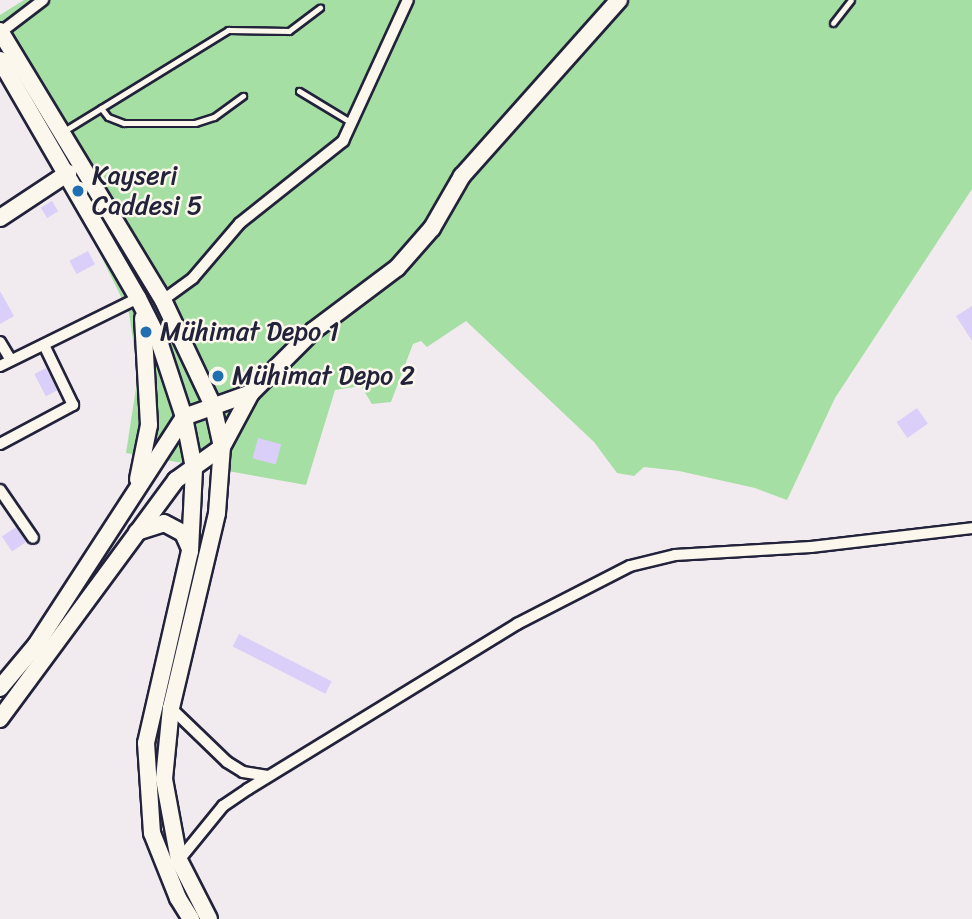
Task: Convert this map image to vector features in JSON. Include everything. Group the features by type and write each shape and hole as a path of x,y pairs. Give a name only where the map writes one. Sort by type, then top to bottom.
{"street":[{"path":"43,0 0,31 163,300 213,406 222,447 218,513 171,708 164,779 179,860 209,919"},
{"path":"163,300 193,278 240,223 343,141 408,0"},
{"path":"0,719 38,673 135,533 176,481 222,447 251,393 313,331 397,268 432,228 462,176 619,0"},
{"path":"0,60 68,173 138,298 158,338 184,417 194,468 190,551 146,743 152,833 173,888 191,919"},
{"path":"0,218 68,173"},
{"path":"0,366 138,298"},
{"path":"127,509 142,470 149,425 146,332 138,298"},
{"path":"0,342 11,360"},
{"path":"0,444 73,405 44,345"},
{"path":"0,688 36,645 127,509 184,417 251,393"},
{"path":"0,490 33,538"},
{"path":"135,533 153,523 174,526 189,541 190,551"},
{"path":"179,860 223,806 517,624 652,558 811,547 972,528"},
{"path":"171,708 209,747 243,772 274,775"}],"lane":[{"path":"833,23 850,0"},
{"path":"61,133 228,30 289,31 320,8"},
{"path":"299,91 352,123"},
{"path":"101,107 108,117 124,123 195,123 215,117 243,96"}],"green space":[{"path":"24,0 972,0 972,189 835,398 787,500 755,488 679,471 644,467 634,476 617,473 594,442 466,321 427,347 421,341 413,344 391,402 372,404 361,386 335,390 306,485 126,453 138,375 129,313 78,209 0,77 0,15"}],"building":[{"path":"52,201 58,211 47,218 41,208"},
{"path":"88,251 95,264 77,274 69,261"},
{"path":"0,291 14,316 0,324"},
{"path":"972,306 972,341 956,316"},
{"path":"46,368 57,390 46,396 34,374"},
{"path":"917,408 928,424 907,438 897,422"},
{"path":"258,438 281,444 276,464 253,458"},
{"path":"16,527 26,542 12,551 2,537"},
{"path":"239,634 332,681 325,694 233,646"}],"place":[{"name":"Kayseri Caddesi 5","path":"78,191"},
{"name":"Mühimat Depo 1","path":"146,332"},
{"name":"Mühimat Depo 2","path":"218,376"}]}
